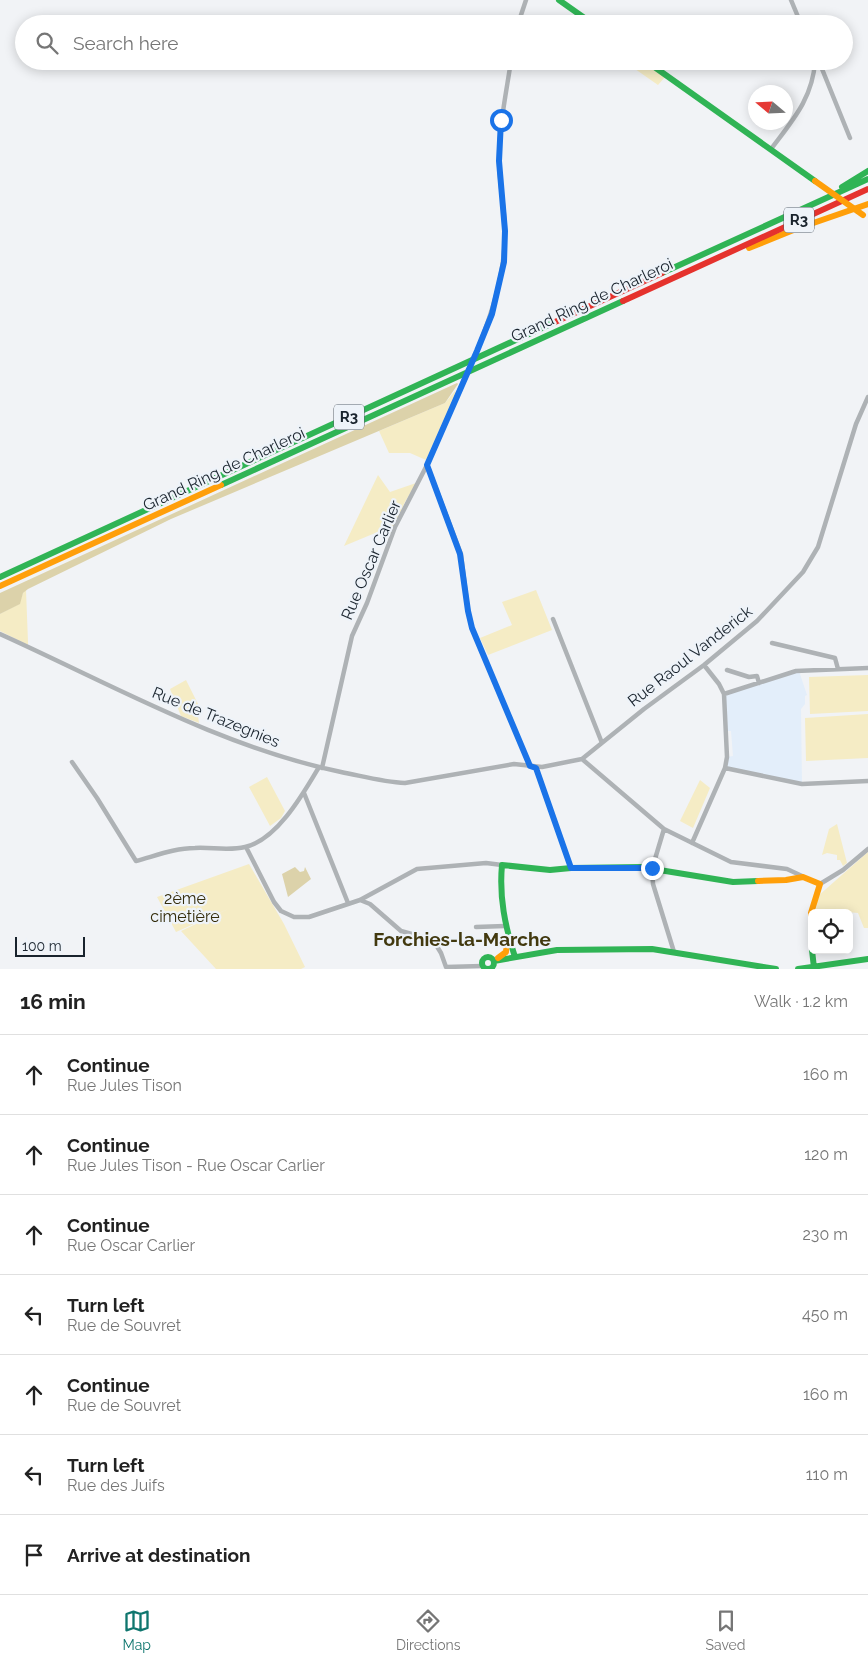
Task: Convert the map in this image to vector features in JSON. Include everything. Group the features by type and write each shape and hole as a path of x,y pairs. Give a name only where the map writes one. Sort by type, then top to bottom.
{"main road":[{"path":"559,0 580,15"},
{"path":"659,70 866,217"},
{"path":"829,198 843,186 868,171"},
{"name":"Grand Ring de Charleroi","path":"0,577 868,180"},
{"name":"Grand Ring de Charleroi","path":"0,586 868,189"},
{"path":"730,252 741,252 796,229 868,204"},
{"path":"516,956 507,934 500,898 502,865 550,870 571,868 652,868 733,882 786,880 803,877 820,884 811,909"},
{"path":"493,960 506,952 507,934"},
{"path":"493,960 494,965 486,968 482,961 490,957 493,960 557,950 652,949 732,965 776,969"},
{"path":"812,954 814,968"},
{"path":"798,969 868,959"}],"street":[{"path":"521,15 526,0"},
{"path":"791,0 798,15"},
{"name":"Rue Oscar Carlier","path":"246,847 260,840 282,822 320,768 352,636 367,603 395,526 427,465 492,314 504,262 505,231 499,161 501,120 509,70"},
{"path":"771,149 802,106 814,70"},
{"path":"822,70 850,138"},
{"name":"Rue Raoul Vanderick","path":"582,760 644,709 704,665 758,621 803,572 818,547 856,424 868,397"},
{"path":"427,465 460,554 472,628 530,766"},
{"path":"553,619 602,743"},
{"name":"Rue de Trazegnies","path":"0,634 212,732 284,758 320,768 405,783 514,764 536,768 582,760"},
{"path":"772,643 835,658 838,669"},
{"path":"692,843 725,768 727,756 724,694 720,684 704,665"},
{"path":"724,694 796,671 868,668"},
{"path":"727,670 749,676 757,676 759,683"},
{"path":"582,760 664,829 731,862 787,869 803,877"},
{"path":"72,762 136,861 166,852 193,848 246,847 281,911 294,917 309,917 360,900 417,869 486,863 502,865"},
{"path":"536,768 571,868"},
{"path":"725,768 802,784 868,781"},
{"path":"304,793 348,903"},
{"path":"664,829 652,868 654,884 674,952"},
{"path":"820,884 843,870 868,849"},
{"path":"360,900 370,904 401,931 433,940 442,953 446,967 486,968"},
{"path":"476,927 505,926"}],"shaded area":[{"path":"457,383 445,403 171,519 28,589 23,593 20,604 0,614 0,593"},
{"path":"799,671 807,695 805,696 805,704 801,709 802,784 725,768 727,757 733,756 731,731 726,731 724,694"},
{"path":"295,867 300,872 304,871 305,867 311,879 288,897 282,874"}],"green space":[{"path":"636,70 655,70 665,77 658,85"},
{"path":"455,391 426,460 410,453 389,453 379,431 445,403"},
{"path":"378,475 390,492 416,483 390,535 380,531 344,546"},
{"path":"26,590 28,645 0,631 0,614 19,604"},
{"path":"536,590 552,630 488,655 480,638 512,625 502,602"},
{"path":"868,675 868,711 810,714 809,677"},
{"path":"186,680 198,704 199,723 181,716 170,689"},
{"path":"868,714 868,758 806,761 805,718"},
{"path":"267,777 285,811 281,818 270,826 249,787"},
{"path":"700,780 710,788 693,828 680,821"},
{"path":"837,824 847,863 843,866 840,860 837,860 837,855 827,853 822,855 829,829"},
{"path":"868,852 868,928 864,928 858,913 853,913 853,909 816,909 818,896"},
{"name":"2ème cimetière","path":"249,864 284,924 305,967 301,969 216,969 181,931 228,909 176,932 157,897"}],"traffic: fast":[{"path":"559,0 580,15"},
{"path":"659,70 815,181"},
{"path":"842,187 868,171"},
{"path":"662,273 868,179"},
{"path":"221,485 623,301"},
{"path":"0,577 555,322"},
{"path":"515,957 504,911 501,889 502,865 550,870 641,867 733,882 758,881"},
{"path":"494,961 557,950 652,949 776,969"},
{"path":"812,954 814,968"},
{"path":"488,957 494,963 488,969 482,963 488,957"},
{"path":"798,969 868,959"}],"traffic: slow":[{"path":"815,181 863,215"},
{"path":"749,248 796,229 868,204"},
{"path":"0,586 221,485"},
{"path":"758,881 803,877 820,884 812,909"},
{"path":"498,958 506,952 507,940"}],"traffic: jam":[{"path":"623,301 868,189"},
{"path":"555,322 662,273"}],"district":[{"name":"Forchies-la-Marche","path":"462,939"}],"route":[{"path":"501,120 499,161 505,231 504,262 492,314 427,465 460,554 472,628 530,766 536,768 571,868 652,868"}]}
